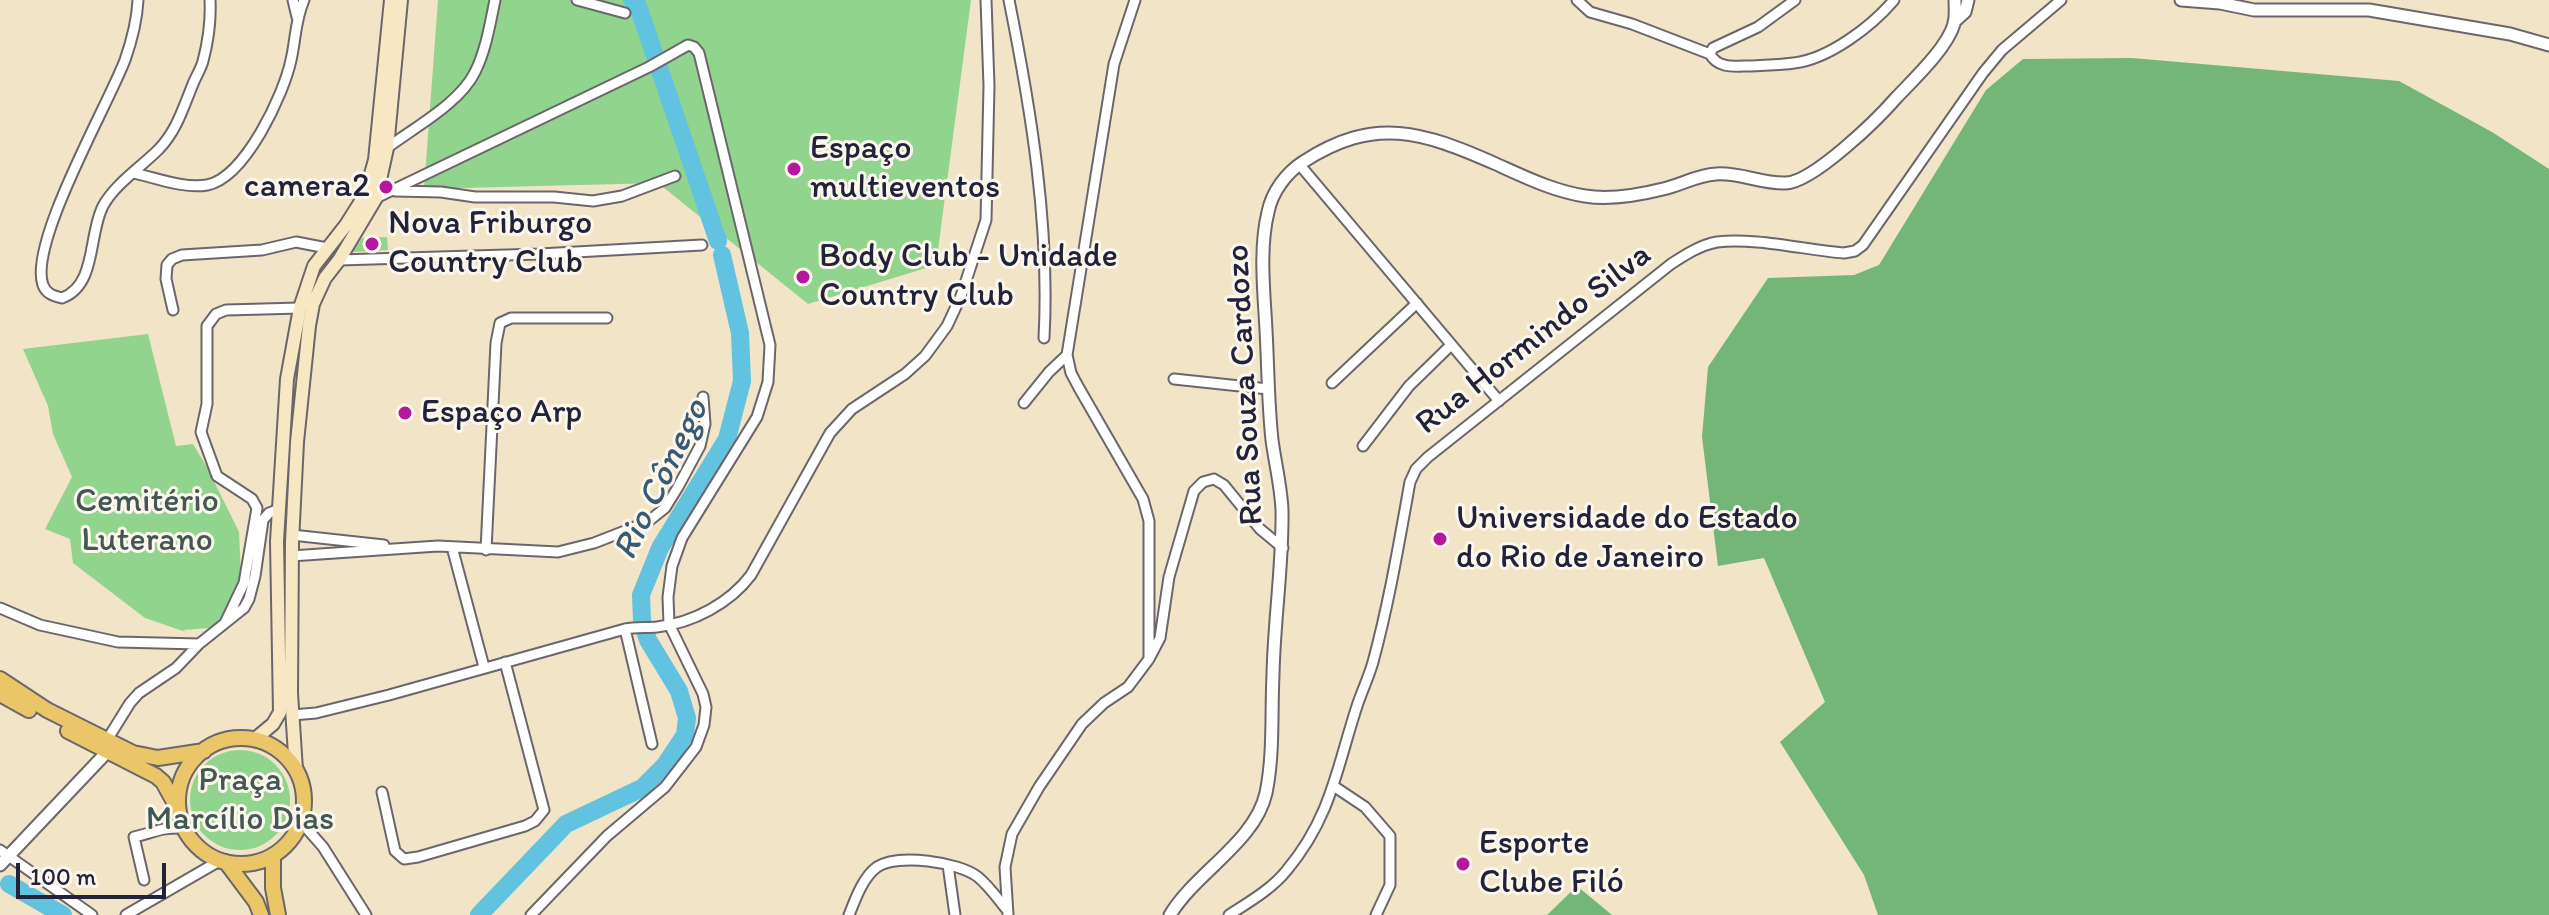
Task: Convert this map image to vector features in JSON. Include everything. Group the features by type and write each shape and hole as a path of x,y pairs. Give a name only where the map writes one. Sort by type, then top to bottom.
{"main road":[{"path":"255,739 273,724 280,712 277,510 287,379 300,308 314,266 357,210 371,179 391,0"},
{"path":"223,861 250,863 273,855 285,846 301,822 304,795 296,770 292,715 291,556 297,442 309,326 313,304 325,278 376,198 387,148 401,0"},
{"path":"0,679 163,782 182,821 204,851 223,861 252,895 261,915"},
{"path":"0,694 107,746 147,758 204,751"},
{"path":"182,821 182,783 186,771 212,745 231,739 255,739 279,750 296,770"},
{"path":"273,855 273,888 278,915"}],"street":[{"path":"138,0 136,27 124,61 77,163 44,251 41,269 43,286 51,296 70,296 83,281 93,232 111,193 162,145 177,125 203,64 210,0"},
{"path":"293,0 297,17"},
{"path":"134,173 194,185 207,185 225,177 254,146 280,93 291,61 297,17 304,0"},
{"path":"387,148 456,97 475,73 495,0"},
{"path":"577,0 625,13"},
{"path":"292,715 316,713 389,695 625,629 669,624 704,613 740,590 830,433 852,409 905,374 925,356 947,326 973,264 986,220 989,86 986,0"},
{"path":"1009,0 1023,68 1039,190 1046,305 1044,338"},
{"path":"1135,0 1114,64 1067,355 1071,373 1143,499 1149,521 1149,659"},
{"path":"1577,0 1590,12 1632,24 1710,54 1721,65 1796,63 1826,54 1867,25 1894,0"},
{"path":"1710,54 1713,48 1758,27 1795,0"},
{"name":"Rua Souza Cardozo","path":"1170,915 1183,896 1250,828 1261,810 1266,791 1273,735 1272,677 1283,548 1281,501 1268,389 1263,277 1268,209 1277,187 1299,164 1336,143 1370,133 1404,131 1492,162 1536,182 1586,197 1622,196 1664,189 1718,174 1767,182 1802,180 1889,106 1928,62 1954,22 1955,0"},
{"path":"1954,22 1965,12 1968,0"},
{"name":"Rua Hormindo Silva","path":"1229,915 1285,873 1305,848 1335,787 1372,665 1393,576 1410,482 1416,469 1671,264 1697,248 1717,242 1844,253 1855,251 1885,216 1983,73 2002,50 2061,0"},
{"path":"2181,0 2221,1 2254,10 2369,10 2510,34 2549,45"},
{"path":"376,198 649,67 688,45 699,53 770,345 768,382 757,417 682,538 672,566 669,624 703,694 706,707 704,725 696,747 665,787 607,836 531,915"},
{"path":"389,123 411,130"},
{"path":"1299,164 1499,401"},
{"path":"394,191 593,201 622,196 675,176"},
{"path":"173,310 166,279 167,265 172,259 182,255 262,250 296,242 327,248"},
{"path":"339,260 702,245"},
{"path":"1332,383 1417,303"},
{"path":"225,623 244,583 257,508 252,499 217,476 201,432 207,404 207,326 216,314 226,310 300,308"},
{"path":"486,550 496,343 500,323 511,318 607,318"},
{"path":"1363,446 1409,386 1451,345"},
{"path":"1024,403 1067,355"},
{"path":"1174,379 1268,389"},
{"path":"291,556 407,547 558,552 594,543 650,520 665,508 700,446 705,424 703,397"},
{"path":"1008,912 1005,867 1012,834 1039,787 1082,724 1104,703 1128,687 1160,638 1169,577 1194,491 1203,482 1214,479 1224,485 1260,529 1283,548"},
{"path":"92,915 2,859 107,746 130,703 139,693 176,668 199,644 244,608 249,599 263,520 277,510"},
{"path":"292,535 407,547"},
{"path":"452,547 484,667"},
{"path":"0,608 40,625 118,642 199,644"},
{"path":"625,629 652,744"},
{"path":"382,792 395,851 404,859 535,821 544,810 505,662"},
{"path":"1335,787 1365,807 1390,836 1390,885 1376,915"},
{"path":"144,880 134,837 148,835 182,821"},
{"path":"301,822 323,847 366,915"},
{"path":"849,915 859,891 876,868 892,861 907,860 963,868 980,878 1008,912"},
{"path":"126,915 223,861"},
{"path":"948,865 955,915"}],"green space":[{"name":"Nova Friburgo Country Club","path":"438,0 971,0 936,265 808,304 658,183 424,189"},
{"path":"2132,58 2399,81 2492,132 2549,169 2549,915 1878,915 1864,875 1780,742 1825,702 1764,558 1718,566 1702,437 1708,367 1768,278 1854,275 1879,265 1986,90 2023,59"},
{"name":"Nova Friburgo Country Club","path":"387,237 388,250 352,252 362,238"},
{"name":"Cemitério Luterano","path":"148,334 176,446 193,444 239,532 241,576 229,614 209,628 183,630 186,632 145,618 73,563 70,539 45,529 72,477 53,434 48,406 23,349"},
{"name":"Praça Marcílio Dias","path":"240,750 259,753 276,764 287,781 290,800 287,819 276,836 259,847 240,850 221,847 204,836 193,819 190,800 193,781 204,764 221,753"},
{"path":"1577,886 1612,915 1547,915"}],"waterway":[{"name":"Rio Cônego","path":"632,0 638,6 718,241"},
{"name":"Rio Cônego","path":"479,915 566,824 642,788 665,765 685,735 687,718 679,691 648,640 642,621 641,595 660,548 727,439 742,381 740,333 722,255"},
{"path":"9,884 63,915"}],"place":[{"name":"Espaço multieventos","path":"794,169"},
{"name":"camera2","path":"386,187"},
{"name":"Nova Friburgo Country Club","path":"372,244"},
{"name":"Body Club - Unidade Country Club","path":"803,277"},
{"name":"Espaço Arp","path":"405,413"},
{"name":"Universidade do Estado do Rio de Janeiro","path":"1440,539"},
{"name":"Esporte Clube Filó","path":"1463,864"}]}
